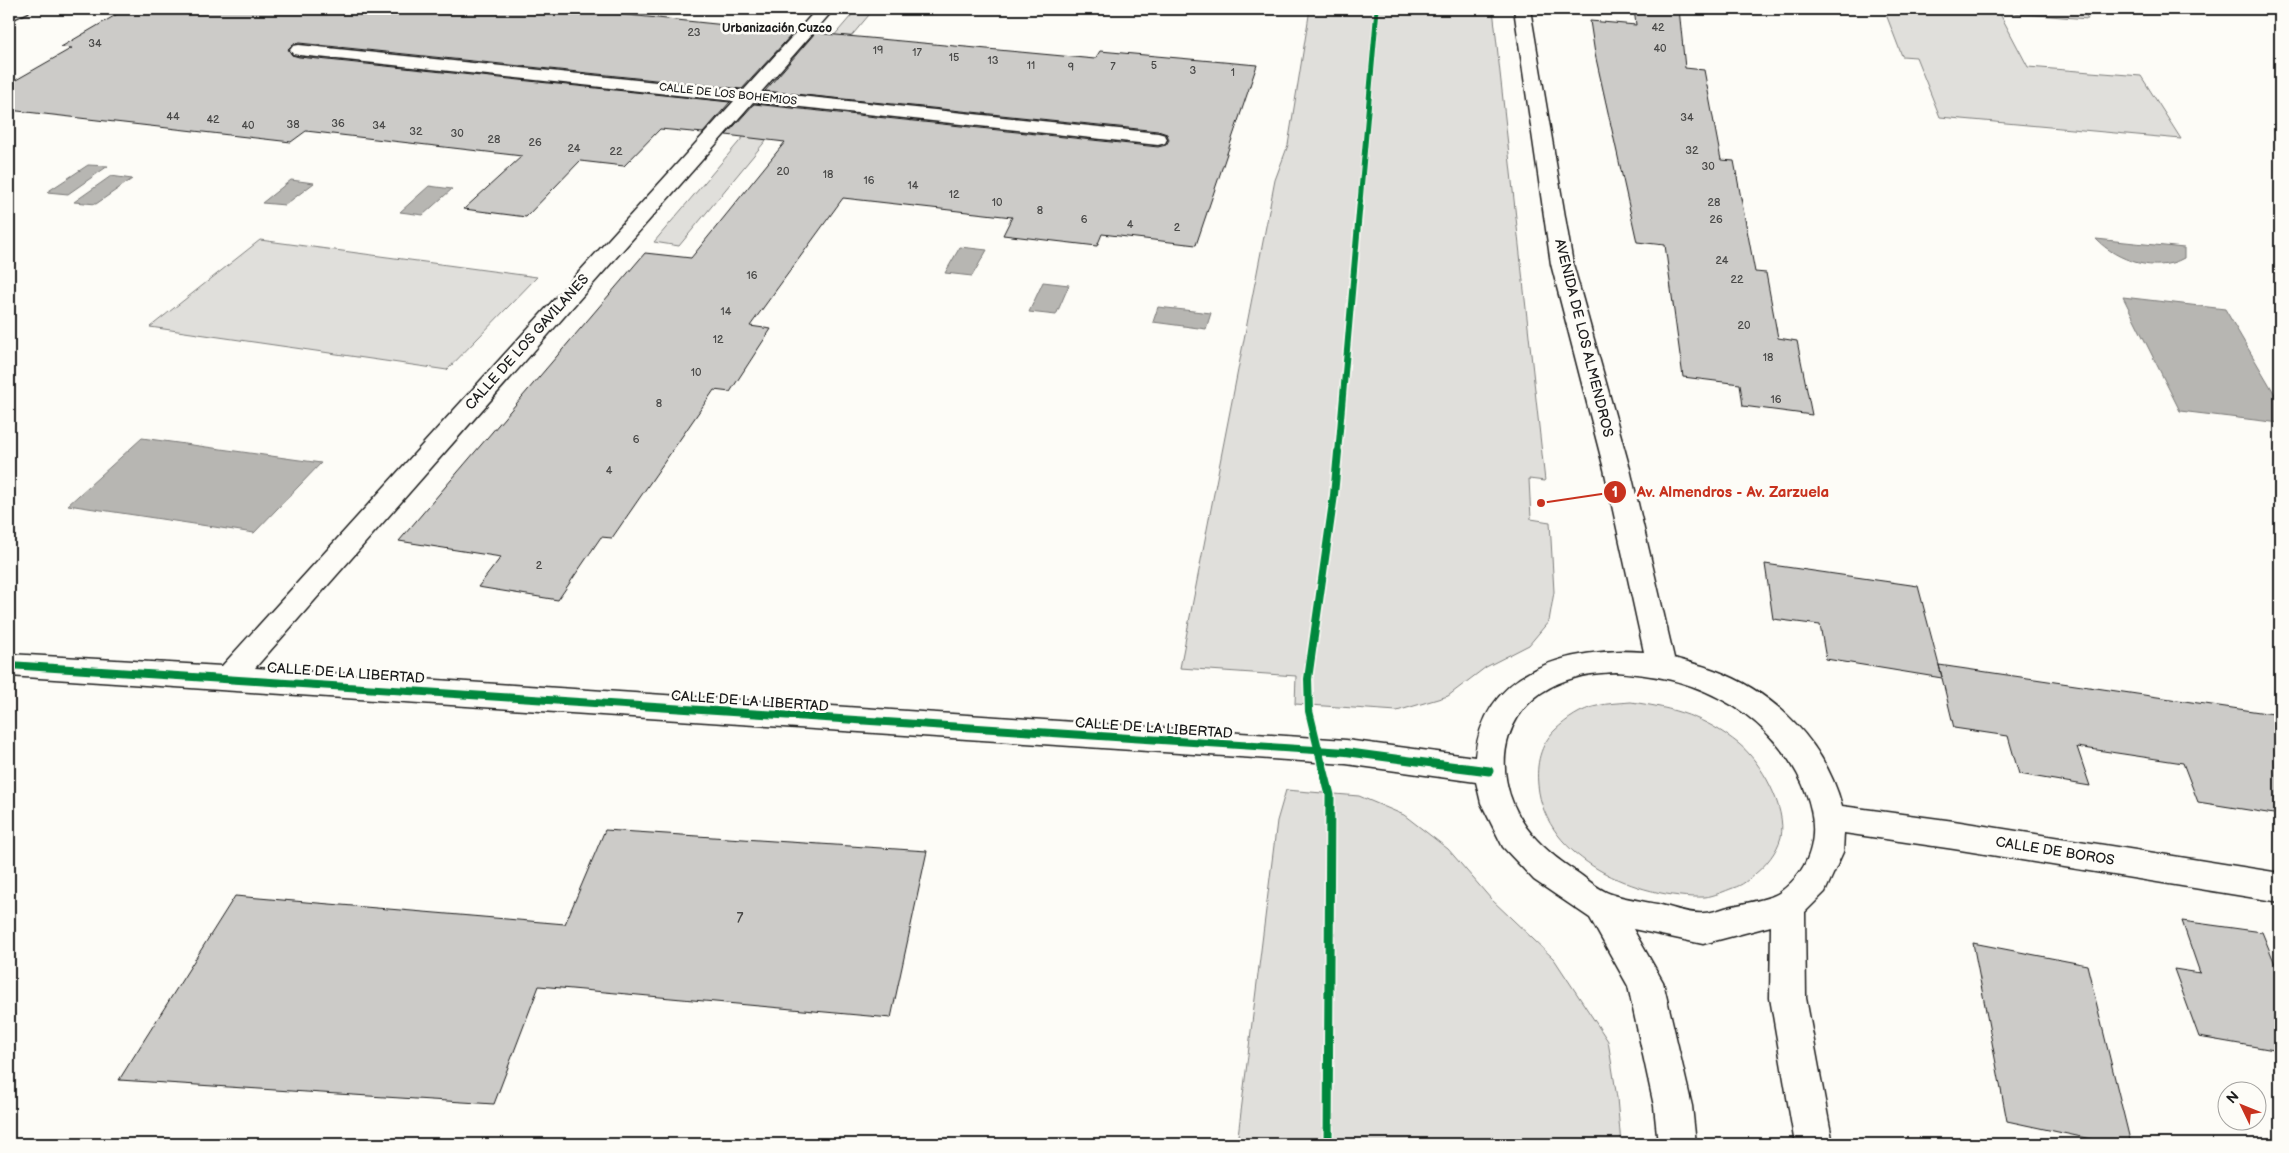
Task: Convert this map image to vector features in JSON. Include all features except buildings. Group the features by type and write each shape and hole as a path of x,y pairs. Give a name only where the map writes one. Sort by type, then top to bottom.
{"street":[{"path":"9,16 22,9"},
{"name":"CALLE DE LOS GAVILANES","path":"229,678 826,9"},
{"name":"AVENIDA DE LOS ALMENDROS","path":"1522,9 1562,264 1617,469 1661,665"},
{"name":"CALLE DE LOS BOHEMIOS","path":"299,50 1158,139"},
{"path":"1616,661 1661,665 1705,678 1747,700 1783,729 1806,757 1821,787 1829,818 1827,852 1813,882 1788,906 1703,930 1602,907 1546,870 1515,837 1496,803 1489,770 1492,735 1509,703 1537,681 1573,666 1616,661"},
{"name":"CALLE DE LA LIBERTAD","path":"9,665 1346,752 1489,770"},
{"name":"CALLE DE BOROS","path":"1829,818 1954,835 2280,888"},
{"path":"1788,906 1788,998 1814,1144"},
{"path":"1602,907 1645,982 1673,1106 1677,1144"}],"shaded area":[{"path":"857,9 874,9 807,89 796,80"},
{"path":"1310,9 1493,9 1545,481 1529,479 1531,519 1550,522 1554,592 1549,621 1529,645 1486,667 1448,696 1397,711 1295,704 1296,676 1180,668 1275,180 1288,145"},
{"path":"1884,9 2082,9 2088,19 1999,12 2028,67 2141,76 2181,139 1940,117 1916,57 1902,56"},
{"path":"786,116 679,246 654,242 744,136"},
{"path":"88,165 108,166 68,194 47,192"},
{"path":"111,176 132,179 96,204 74,202"},
{"path":"291,180 314,183 285,205 262,203"},
{"path":"429,186 452,189 423,215 400,212"},
{"path":"2096,239 2184,248 2184,258 2173,263 2161,265 2137,263 2115,254"},
{"path":"260,240 537,277 447,370 150,327"},
{"path":"960,247 987,250 972,276 945,273"},
{"path":"1043,282 1069,285 1056,315 1029,312"},
{"path":"2123,297 2225,309 2280,403 2280,423 2180,411"},
{"path":"1158,307 1211,313 1206,329 1153,322"},
{"path":"142,438 321,463 254,533 68,505"},
{"path":"1631,702 1675,711 1701,720 1714,727 1739,744 1756,762 1764,774 1780,813 1781,837 1777,848 1767,862 1743,884 1705,897 1679,896 1652,891 1625,882 1599,870 1576,854 1558,834 1544,811 1538,785 1540,755 1546,742 1555,730 1569,718 1580,712 1601,705"},
{"path":"1286,790 1359,796 1404,815 1448,849 1491,899 1554,959 1608,1041 1617,1098 1621,1144 1237,1144 1277,821"}],"cycle path":[{"path":"1328,1144 1330,795 1309,711 1308,679 1334,495 1377,9"},
{"path":"9,665 1346,752 1489,771"}],"place":[{"name":"Av. Almendros - Av. Zarzuela","path":"1541,503"}],"district":[{"name":"Urbanización Cuzco","path":"777,28"}]}
